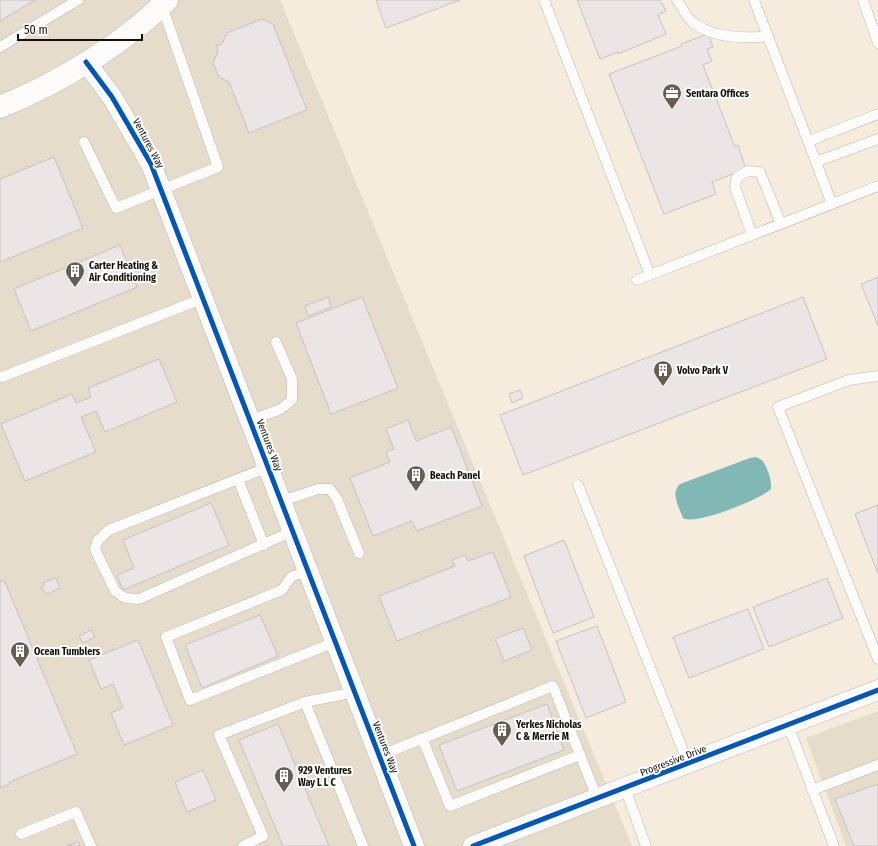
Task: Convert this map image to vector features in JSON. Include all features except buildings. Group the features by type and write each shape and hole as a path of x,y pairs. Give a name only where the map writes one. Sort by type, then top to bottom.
{"street":[{"path":"0,107 52,82 86,62 135,28 164,3"},
{"name":"Ventures Way","path":"86,62 112,97 132,128 151,164 204,298 414,846"},
{"name":"Progressive Drive","path":"474,846 508,837 597,798 878,690"}],"lane":[{"path":"0,47 78,0"},
{"path":"544,0 650,275"},
{"path":"677,0 692,22 718,35 748,38 768,36"},
{"path":"754,0 832,204"},
{"path":"863,0 878,43"},
{"path":"84,142 116,208 162,191 218,167 164,3"},
{"path":"809,141 878,114"},
{"path":"816,162 878,139"},
{"path":"752,235 735,187 737,176 748,171 760,172 780,224"},
{"path":"637,280 878,186"},
{"path":"2,378 204,298"},
{"path":"251,420 281,408 292,400 292,379 276,342"},
{"path":"878,376 849,380 778,407 878,659"},
{"path":"268,467 109,530 98,540 95,549 115,591 125,598 139,600 293,531"},
{"path":"238,479 264,544"},
{"path":"578,486 688,763"},
{"path":"282,501 318,489 330,489 337,499 359,553"},
{"path":"308,570 291,577 282,590 166,637 190,700 336,642"},
{"path":"379,756 553,686 597,798"},
{"path":"243,846 263,836 220,735 305,702 355,692"},
{"path":"305,702 363,846"},
{"path":"788,725 834,846"},
{"path":"422,738 450,806 580,755"},
{"path":"812,790 878,765"},
{"path":"625,788 646,846"},
{"path":"21,834 76,812 91,846"}],"shaded area":[{"path":"0,0 280,0 632,846 0,846"},
{"path":"878,711 878,846 846,846 806,738"}],"water":[{"path":"756,457 762,460 766,466 770,477 771,489 742,505 713,515 690,519 683,518 676,500 677,488 680,484"}],"cycle path":[{"path":"86,62 112,97 151,164 414,846"},
{"path":"473,846 878,690"}],"place":[{"name":"Sentara Offices","path":"672,110"},
{"name":"Carter Heating & Air Conditioning","path":"75,288"},
{"name":"Volvo Park V","path":"663,387"},
{"name":"Beach Panel","path":"416,492"},
{"name":"Ocean Tumblers","path":"20,668"},
{"name":"Yerkes Nicholas C & Merrie M","path":"502,747"},
{"name":"929 Ventures Way L L C","path":"284,793"}]}
